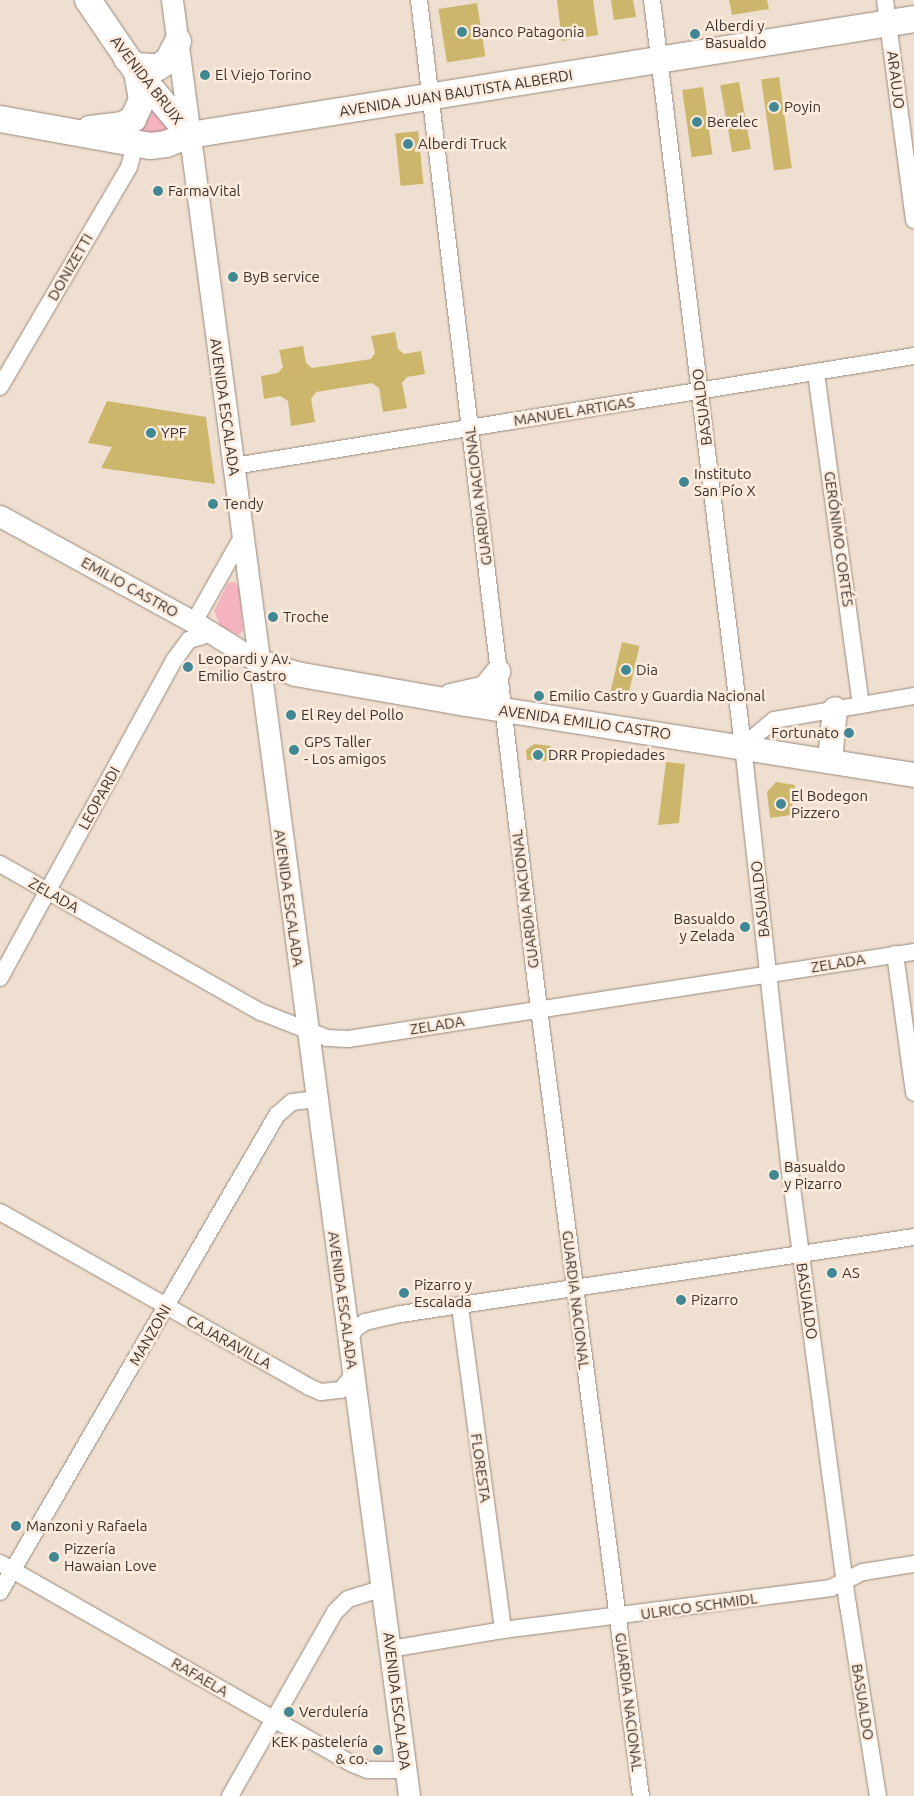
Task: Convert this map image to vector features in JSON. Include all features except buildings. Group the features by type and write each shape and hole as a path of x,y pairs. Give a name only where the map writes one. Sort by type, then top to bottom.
{"main road":[{"name":"AVENIDA BRUIX","path":"88,0 132,65 190,134"},
{"name":"AVENIDA JUAN BAUTISTA ALBERDI","path":"0,119 74,130 135,145 166,144 190,134 660,60 887,12 914,19"},
{"path":"74,130 115,127 133,119 142,100 132,65 158,67 175,52 178,41"},
{"name":"AVENIDA EMILIO CASTRO","path":"258,661 296,674 432,698 743,746 914,775"},
{"path":"432,698 475,693 491,683 498,672"},
{"path":"830,760 835,710"}],"street":[{"name":"AVENIDA ESCALADA","path":"172,0 234,466 241,539 308,1032 347,1343 383,1588 409,1796"},
{"name":"GUARDIA NACIONAL","path":"419,0 433,96 498,672 539,1009 640,1796"},
{"name":"BASUALDO","path":"652,0 743,746 800,1253 845,1581 878,1796"},
{"name":"ARAUJO","path":"887,12 914,220"},
{"name":"DONIZETTI","path":"0,387 129,167 135,145"},
{"name":"MANUEL ARTIGAS","path":"234,466 914,356"},
{"name":"GERÓNIMO CORTÉS","path":"816,373 862,705"},
{"name":"EMILIO CASTRO","path":"0,516 203,627 258,661"},
{"path":"203,627 241,539"},
{"name":"LEOPARDI","path":"0,978 175,659 189,640 203,627"},
{"path":"743,746 774,720 914,696"},
{"name":"ZELADA","path":"0,864 261,1012 308,1032 348,1039 914,952"},
{"path":"895,954 914,1093"},
{"name":"MANZONI","path":"0,1592 6,1567 166,1306 278,1115 292,1102 316,1099"},
{"name":"CAJARAVILLA","path":"0,1212 321,1392 341,1390 353,1374"},
{"path":"347,1343 355,1329 365,1322 401,1314 914,1237"},
{"name":"FLORESTA","path":"460,1306 503,1630"},
{"name":"ULRICO SCHMIDL","path":"390,1649 503,1630 618,1617 831,1588 863,1572 914,1564"},
{"name":"RAFAELA","path":"6,1567 353,1764 368,1770 406,1770"},
{"path":"230,1796 335,1612 348,1598 383,1588"}],"shaded area":[{"path":"148,104 168,126 165,132 160,136 115,134"},
{"path":"235,582 239,587 243,630 239,635 220,626 214,611 228,583"}],"place":[{"name":"Banco Patagonia","path":"462,32"},
{"name":"Alberdi y Basualdo","path":"695,34"},
{"name":"El Viejo Torino","path":"205,75"},
{"name":"Poyin","path":"774,107"},
{"name":"Berelec","path":"697,122"},
{"name":"Alberdi Truck","path":"408,144"},
{"name":"FarmaVital","path":"158,191"},
{"name":"ByB service","path":"233,277"},
{"name":"YPF","path":"151,433"},
{"name":"Instituto San Pío X","path":"684,482"},
{"name":"Tendy","path":"213,504"},
{"name":"Troche","path":"273,617"},
{"name":"Leopardi y Av. Emilio Castro","path":"188,667"},
{"name":"Dia","path":"626,670"},
{"name":"Emilio Castro y Guardia Nacional","path":"539,696"},
{"name":"El Rey del Pollo","path":"291,715"},
{"name":"Fortunato","path":"849,733"},
{"name":"GPS Taller - Los amigos","path":"294,750"},
{"name":"DRR Propiedades","path":"538,755"},
{"name":"El Bodegon Pizzero","path":"781,804"},
{"name":"Basualdo y Zelada","path":"745,927"},
{"name":"Basualdo y Pizarro","path":"774,1175"},
{"name":"AS","path":"832,1273"},
{"name":"Pizarro y Escalada","path":"404,1293"},
{"name":"Pizarro","path":"681,1300"},
{"name":"Manzoni y Rafaela","path":"16,1526"},
{"name":"Pizzería Hawaian Love","path":"54,1557"},
{"name":"Verdulería","path":"289,1712"},
{"name":"KEK pastelería & co.","path":"378,1750"}]}
